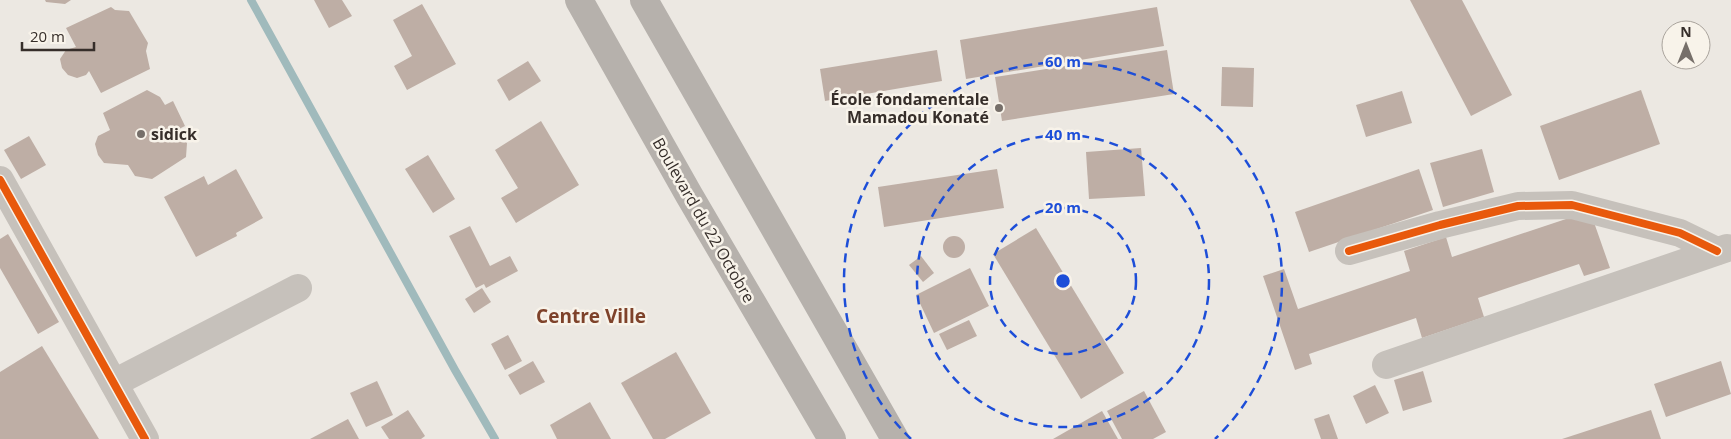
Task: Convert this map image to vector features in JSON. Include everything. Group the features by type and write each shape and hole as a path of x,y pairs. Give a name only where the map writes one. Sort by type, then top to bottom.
{"main road":[{"name":"Boulevard du 22 Octobre","path":"579,0 689,195 832,439"},
{"path":"644,0 895,439"}],"street":[{"path":"0,180 145,439"},
{"path":"1349,250 1518,206 1572,205 1680,233 1724,249"},
{"path":"1386,365 1724,249"},
{"path":"114,383 298,288"}],"building":[{"path":"45,0 71,0 65,4 46,2"},
{"path":"314,0 342,0 352,16 329,28"},
{"path":"1410,0 1462,0 1512,95 1471,116"},
{"path":"422,4 456,64 407,90 394,66 412,56 393,20"},
{"path":"111,7 115,10 129,11 148,43 146,51 150,69 101,93 89,71 86,75 77,78 68,75 62,68 60,59 66,50 76,47 66,28"},
{"path":"1157,7 1164,46 966,79 960,40"},
{"path":"937,50 942,81 825,101 820,69"},
{"path":"1167,50 1174,94 1002,121 995,77"},
{"path":"528,61 541,81 509,101 497,80"},
{"path":"1222,67 1254,68 1253,107 1221,106"},
{"name":"sidick","path":"147,90 160,97 165,105 173,101 185,126 177,130 187,143 186,157 152,179 135,176 128,165 104,163 98,155 95,144 98,136 110,130 103,113"},
{"path":"1641,90 1660,144 1559,180 1540,126"},
{"path":"1402,91 1412,123 1366,137 1356,105"},
{"path":"541,121 579,185 516,223 501,198 518,188 495,150"},
{"path":"29,136 46,165 21,179 4,150"},
{"path":"1141,148 1145,196 1089,199 1086,152"},
{"path":"1482,149 1494,192 1443,207 1430,163"},
{"path":"428,155 455,199 433,213 405,169"},
{"path":"236,169 263,218 236,233 237,236 196,257 164,197 204,176 208,185"},
{"path":"997,169 1004,208 884,227 878,187"},
{"path":"1419,169 1433,210 1309,252 1295,212"},
{"path":"1590,211 1610,268 1584,276 1579,264 1478,298 1484,317 1422,338 1416,318 1309,354 1312,364 1295,370 1263,276 1284,269 1298,309 1410,271 1404,251 1446,237 1452,257"},
{"path":"470,226 490,266 510,256 518,271 486,288 484,284 476,288 449,236"},
{"path":"1036,228 1124,373 1081,399 993,254"},
{"path":"8,234 59,322 38,334 0,268 0,239"},
{"path":"954,236 962,239 965,247 962,255 954,258 946,255 943,247 946,239"},
{"path":"921,256 934,273 923,282 909,265"},
{"path":"970,268 989,306 934,333 916,295"},
{"path":"482,288 491,302 474,313 465,299"},
{"path":"969,320 977,336 947,350 939,334"},
{"path":"508,335 522,361 505,370 491,344"},
{"path":"42,346 99,439 0,439 0,372"},
{"path":"676,352 711,413 665,439 653,439 621,383"},
{"path":"533,361 545,382 520,395 508,375"},
{"path":"1721,361 1731,394 1666,417 1654,384"},
{"path":"1423,371 1432,402 1403,411 1394,380"},
{"path":"377,381 393,415 366,427 350,393"},
{"path":"1375,385 1389,413 1366,424 1353,396"},
{"path":"1144,391 1166,432 1153,439 1122,439 1107,411"},
{"path":"590,402 611,439 557,439 550,425"},
{"path":"408,410 425,436 421,439 389,439 381,427"},
{"path":"1651,410 1661,439 1562,439"},
{"path":"1102,411 1118,439 1053,439"},
{"path":"1329,414 1338,439 1321,439 1314,419"},
{"path":"348,419 359,439 310,439"}],"waterway":[{"path":"251,0 495,439"}],"cycle path":[{"path":"0,180 145,439"},
{"path":"1349,251 1440,225 1518,206 1572,205 1680,233 1717,251"}],"place":[{"name":"École fondamentale Mamadou Konaté","path":"999,108"},
{"name":"sidick","path":"141,134"}],"district":[{"name":"Centre Ville","path":"591,316"}]}
